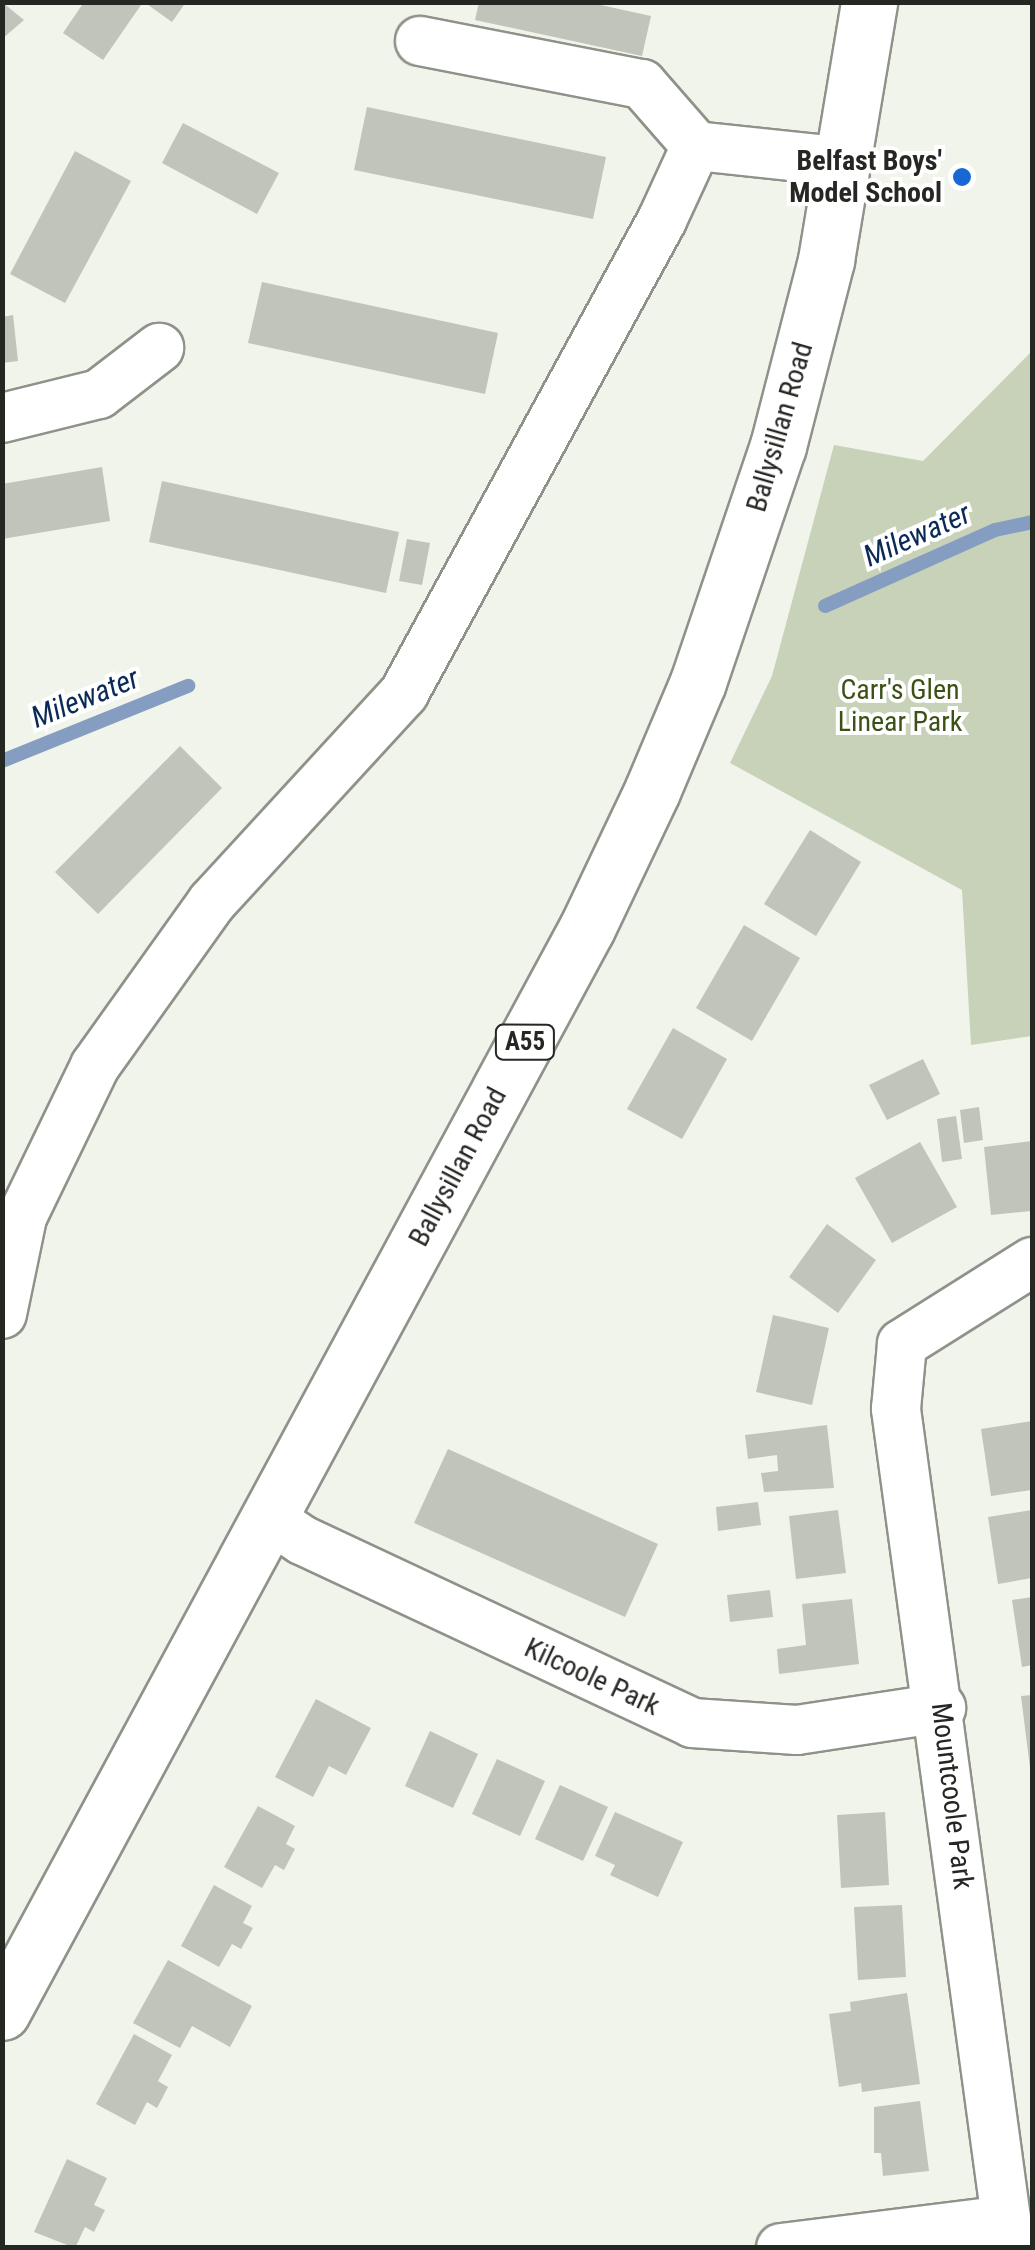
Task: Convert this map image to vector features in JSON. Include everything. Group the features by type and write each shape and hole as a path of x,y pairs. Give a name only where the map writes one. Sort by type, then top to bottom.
{"highway":[{"name":"Ballysillan Road","path":"2,2012 16,1955 268,1517 578,945 652,791 698,682 778,446 845,162 869,2"}],"street":[{"path":"420,41 642,84 696,146 845,162"},
{"path":"2,1314 22,1217 95,1066 212,902 404,693 662,220 696,146"},
{"path":"2,418 98,394 159,348"},
{"name":"Mountcoole Park","path":"1008,2234 941,1708 896,1408 902,1344 1032,1262"},
{"name":"Kilcoole Park","path":"268,1517 302,1540 692,1724 797,1730 941,1708"},
{"path":"781,2248 1008,2234"}],"green space":[{"name":"Carr's Glen Linear Park","path":"1032,351 1032,1036 971,1045 962,890 730,763 772,676 834,445 923,461"}],"building":[{"path":"2,2 24,20 2,39"},
{"path":"84,2 143,2 103,60 63,33"},
{"path":"144,2 186,2 172,22"},
{"path":"479,2 587,2 651,16 642,56 475,20"},
{"path":"367,107 606,157 593,219 354,170"},
{"path":"183,123 279,173 257,214 162,163"},
{"path":"75,151 131,181 65,303 10,274"},
{"path":"262,282 498,333 485,394 248,343"},
{"path":"13,315 18,361 2,363 2,317"},
{"path":"102,467 110,521 2,539 2,484"},
{"path":"162,481 399,532 386,593 149,542"},
{"path":"407,539 430,543 422,585 399,581"},
{"path":"180,746 222,788 98,914 55,872"},
{"path":"810,830 861,862 816,936 764,904"},
{"path":"744,925 800,958 752,1041 696,1008"},
{"path":"673,1028 727,1059 682,1139 627,1109"},
{"path":"923,1059 940,1094 887,1120 869,1085"},
{"path":"979,1107 983,1140 964,1143 960,1110"},
{"path":"956,1116 962,1159 942,1162 937,1119"},
{"path":"1032,1141 1032,1211 991,1215 984,1147"},
{"path":"920,1142 957,1207 892,1243 855,1178"},
{"path":"827,1224 876,1260 838,1313 789,1277"},
{"path":"773,1315 829,1328 812,1405 756,1392"},
{"path":"1032,1421 1032,1490 991,1496 981,1429"},
{"path":"827,1425 834,1488 764,1492 761,1473 778,1471 777,1455 748,1459 745,1435"},
{"path":"448,1449 658,1544 625,1617 414,1523"},
{"path":"758,1502 761,1525 718,1531 716,1507"},
{"path":"838,1510 846,1573 796,1579 789,1516"},
{"path":"1032,1510 1032,1578 998,1584 988,1517"},
{"path":"770,1590 773,1617 730,1622 727,1595"},
{"path":"1032,1597 1032,1665 1022,1667 1012,1600"},
{"path":"852,1599 859,1664 779,1674 777,1649 806,1645 802,1604"},
{"path":"1032,1695 1032,1768 1030,1768 1021,1696"},
{"path":"316,1699 371,1728 346,1775 329,1766 313,1797 275,1777"},
{"path":"430,1731 478,1754 453,1808 405,1786"},
{"path":"497,1759 545,1781 520,1836 472,1814"},
{"path":"560,1785 608,1807 583,1861 535,1839"},
{"path":"258,1806 295,1826 286,1844 295,1849 284,1870 275,1865 262,1888 224,1867"},
{"path":"615,1812 683,1842 658,1897 610,1875 615,1865 595,1856"},
{"path":"885,1812 889,1885 841,1888 837,1815"},
{"path":"214,1885 252,1906 243,1923 253,1928 241,1949 232,1944 219,1967 181,1946"},
{"path":"902,1905 906,1977 858,1980 854,1907"},
{"path":"168,1960 252,2006 230,2047 192,2026 180,2048 133,2023"},
{"path":"907,1993 920,2084 862,2092 861,2083 839,2087 829,2014 851,2011 850,2002"},
{"path":"134,2034 172,2055 158,2081 168,2087 157,2108 147,2102 135,2125 96,2104"},
{"path":"920,2101 929,2171 883,2176 881,2153 874,2153 874,2107"},
{"path":"67,2159 107,2178 94,2205 105,2210 94,2232 85,2227 75,2248 34,2232"}],"waterway":[{"name":"Milewater","path":"825,606 995,530 1032,522"},
{"name":"Milewater","path":"2,761 188,686"}],"place":[{"name":"Belfast Boys' Model School","path":"962,177"}]}
